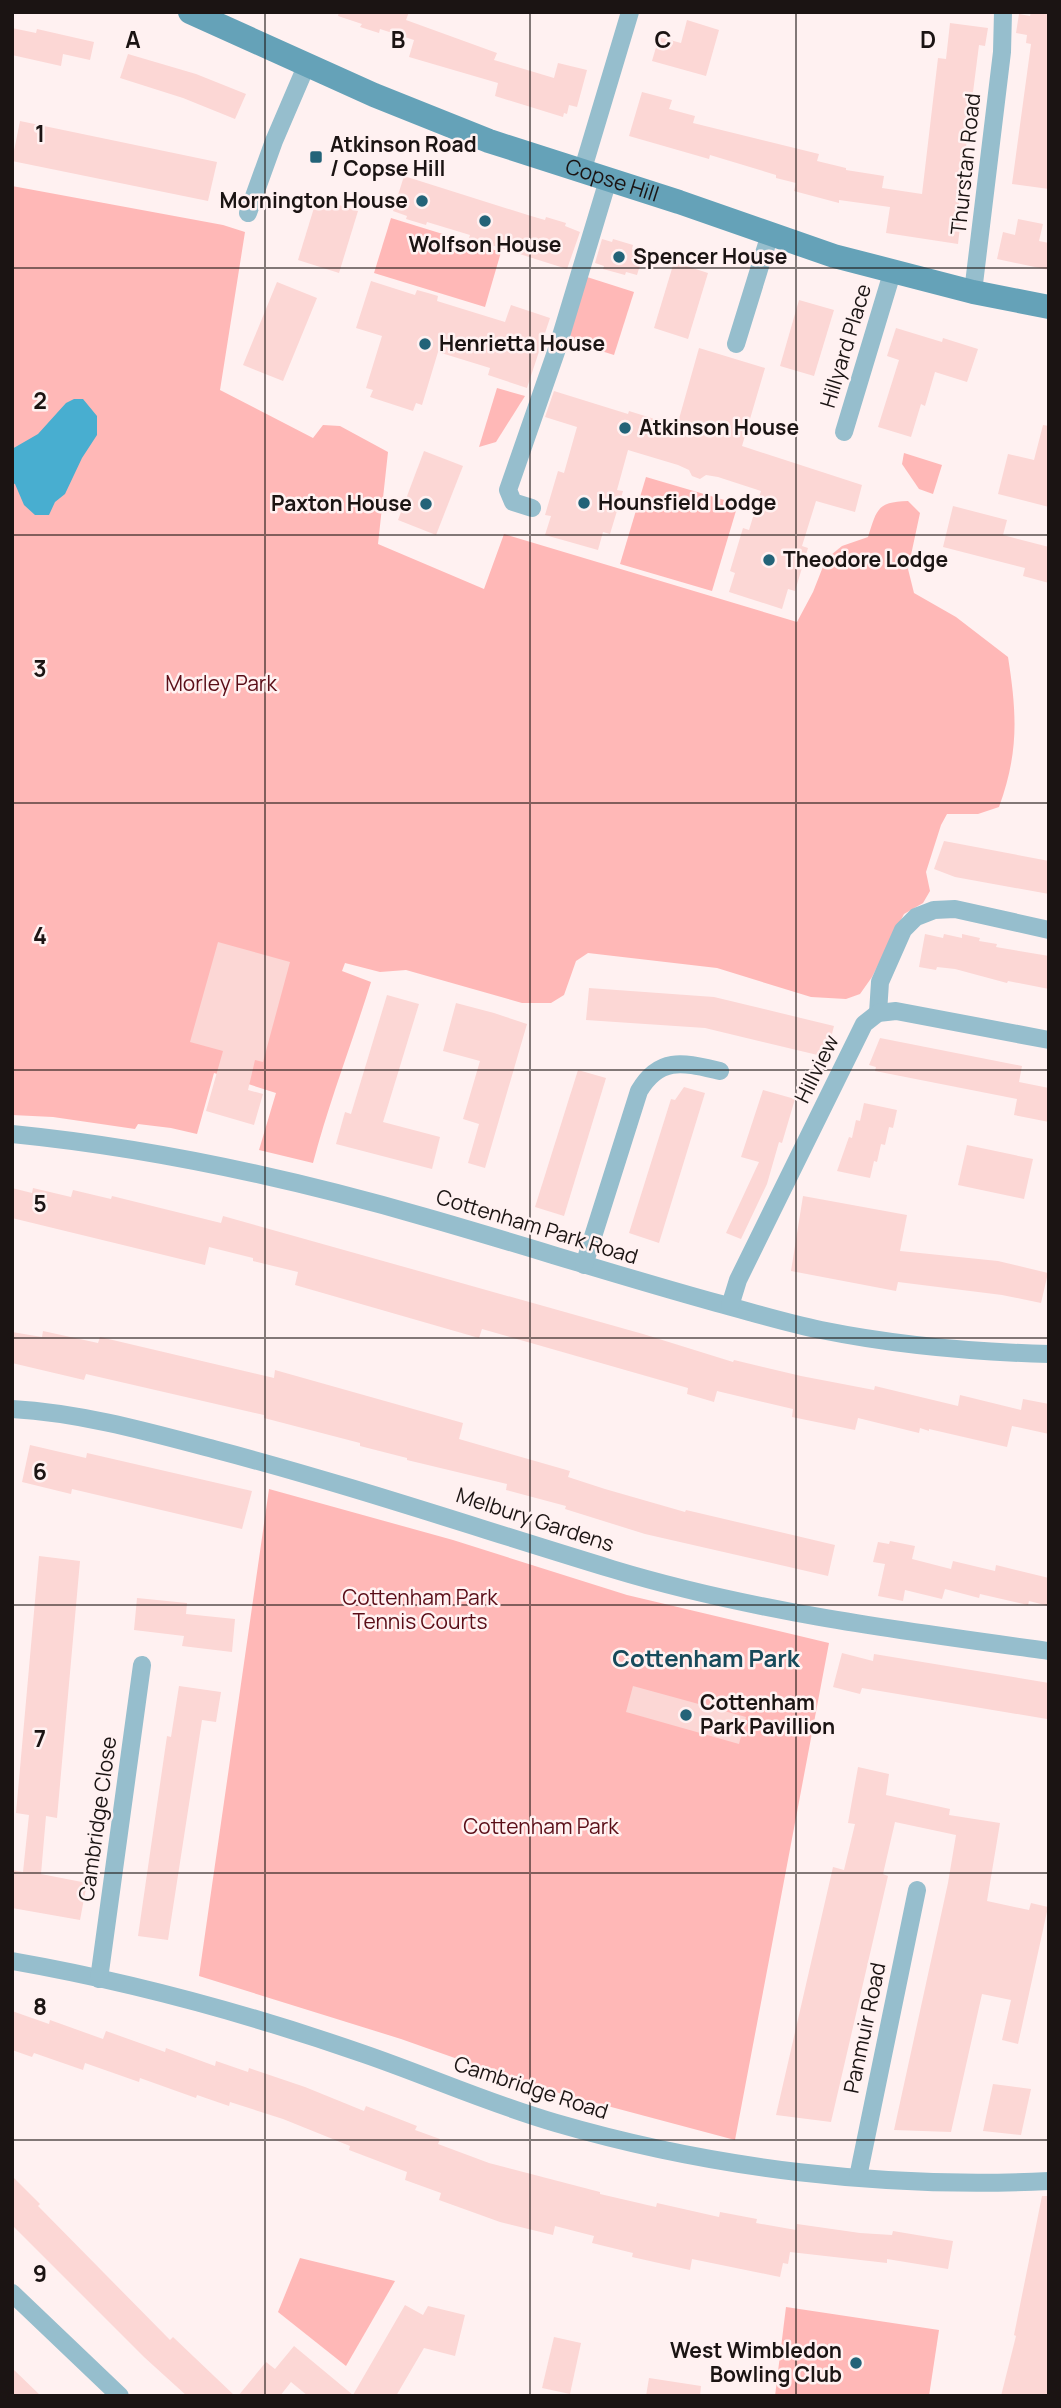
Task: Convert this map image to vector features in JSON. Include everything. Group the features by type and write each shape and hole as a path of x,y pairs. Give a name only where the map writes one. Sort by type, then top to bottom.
{"street":[{"name":"Copse Hill","path":"190,12 374,95 478,137 892,273 1049,307"},
{"path":"582,172 630,12"},
{"name":"Thurstan Road","path":"973,292 1002,52 1003,12"},
{"path":"248,212 274,141 307,64"},
{"path":"532,508 513,502 508,490 557,349 608,180"},
{"path":"736,344 769,234"},
{"name":"Hillyard Place","path":"844,432 892,273"},
{"path":"1049,930 955,909 934,910 916,917 903,930 880,982 878,1013 896,1011 1049,1040"},
{"name":"Hillview","path":"730,1306 738,1280 864,1024 878,1013"},
{"path":"584,1265 639,1090 645,1079 656,1070 682,1062 720,1071"},
{"name":"Cottenham Park Road","path":"12,1134 94,1142 274,1177 425,1217 584,1265 820,1330 984,1351 1049,1354"},
{"name":"Melbury Gardens","path":"12,1409 43,1411 118,1424 232,1454 456,1519 614,1570 713,1595 831,1620 1049,1651"},
{"name":"Cambridge Close","path":"99,1979 142,1665"},
{"name":"Panmuir Road","path":"858,2177 917,1889"},
{"name":"Cambridge Road","path":"12,1961 198,2001 259,2019 503,2106 607,2137 731,2162 797,2171 976,2183 1049,2181"},
{"path":"12,2293 120,2396"}],"green space":[{"name":"Morley Park","path":"12,186 223,225 245,232 220,390 313,438 323,425 340,426 388,452 378,544 484,589 504,534 797,622 826,559 842,546 868,537 876,514 884,505 908,501 920,513 908,569 914,593 956,617 1008,657 1014,715 1013,750 999,807 978,814 947,814 926,872 930,891 923,903 904,914 872,977 860,994 846,999 811,997 717,968 588,953 576,961 564,995 551,1003 522,1003 406,970 380,972 345,963 342,971 371,982 313,1163 259,1150 276,1093 214,1073 197,1134 138,1124 135,1129 53,1117 12,1115"},
{"path":"391,218 501,252 485,307 374,273"},
{"path":"587,277 634,292 614,355 576,343 570,335"},
{"path":"497,388 525,396 496,442 479,447"},
{"path":"904,453 942,465 933,494 919,489 902,464"},
{"path":"646,477 738,504 712,591 620,564"},
{"name":"Cottenham Park","path":"269,1489 453,1540 627,1595 829,1643 735,2140 540,2088 401,2039 199,1976"},
{"path":"300,2258 395,2281 346,2366 278,2312"},
{"name":"West Wimbledon Bowling Club","path":"786,2307 939,2330 929,2396 775,2396"}],"water":[{"path":"83,399 97,416 97,435 82,458 65,494 55,502 49,515 35,515 24,505 15,484 12,483 12,449 38,434 66,403"}],"building":[{"path":"339,12 409,12 406,20 497,53 494,60 554,78 558,63 587,70 577,107 569,105 567,114 564,113 563,117 495,96 498,83 409,57 414,40 380,29 379,33 360,27 362,24 338,16"},
{"path":"1031,12 1049,12 1049,189 1012,184 1031,44 1026,43 1027,35 1016,33 1019,14 1030,16"},
{"path":"687,20 719,30 706,76 652,61 659,37 681,43"},
{"path":"950,23 988,28 985,46 979,45 957,218 961,218 958,244 886,233 890,207 839,200 839,203 794,191 796,183 776,178 776,175 710,155 709,159 629,136 642,92 672,100 669,109 695,116 693,123 819,154 817,161 846,170 884,176 882,188 922,194 938,58 946,59"},
{"path":"12,28 36,33 37,29 94,42 90,60 63,54 61,66 12,55"},
{"path":"128,54 196,74 246,94 235,119 183,98 120,78"},
{"path":"20,121 217,162 208,201 12,161"},
{"path":"404,176 531,216 566,223 565,226 580,232 567,269 469,238 470,235 427,222 426,225 406,219 407,216 393,211"},
{"path":"317,198 358,211 339,273 298,260"},
{"path":"1018,219 1043,224 1039,241 1049,243 1049,270 997,259 1003,232 1015,235"},
{"name":"Spencer House","path":"602,239 633,245 632,249 644,252 637,275 603,269 604,266 595,263"},
{"path":"674,262 708,273 688,339 654,328"},
{"name":"Henrietta House","path":"371,281 415,295 417,290 438,296 437,301 505,322 511,305 550,318 527,388 488,375 490,368 438,352 422,405 416,403 413,411 370,397 373,390 366,388 382,336 356,328"},
{"path":"277,282 317,298 283,381 243,365"},
{"path":"799,300 834,310 814,376 780,366"},
{"path":"896,328 942,342 943,338 978,349 967,382 935,372 925,406 921,404 911,437 878,427 899,360 887,356"},
{"path":"699,348 765,368 742,446 862,485 855,512 816,501 802,546 808,548 795,591 788,589 782,609 729,592 735,573 730,571 743,528 749,530 761,491 718,477 706,475 700,479 678,465 628,450 617,490 623,491 610,534 603,532 598,550 545,535 551,516 545,515 558,471 564,473 577,427 545,417 554,391 677,426"},
{"path":"1043,425 1049,426 1049,507 998,494 1008,454 1034,460"},
{"name":"Paxton House","path":"424,451 463,466 436,535 398,520"},
{"path":"953,506 1007,520 1003,535 1049,547 1049,583 1023,576 1025,568 943,547"},
{"path":"944,841 1049,861 1049,894 955,877 934,869"},
{"path":"925,934 962,938 962,934 997,944 996,947 1049,956 1049,989 1008,981 1007,983 955,969 919,967"},
{"path":"218,942 290,962 263,1062 255,1060 248,1090 263,1094 254,1125 206,1111 223,1051 190,1042"},
{"path":"589,988 714,997 834,1026 826,1057 705,1028 586,1020"},
{"path":"387,995 419,1004 383,1122 440,1137 432,1169 336,1144 345,1112 351,1114"},
{"path":"456,1003 527,1024 485,1168 468,1163 479,1124 463,1119 480,1061 443,1051"},
{"path":"880,1038 1022,1066 1019,1082 1049,1088 1049,1122 1014,1115 1017,1099 875,1071 876,1067 869,1065"},
{"path":"578,1070 606,1078 564,1216 535,1207"},
{"path":"684,1087 705,1093 659,1243 629,1233 671,1099 675,1100"},
{"path":"763,1090 795,1099 767,1184 741,1239 726,1233 759,1162 741,1157"},
{"path":"864,1103 897,1110 893,1128 889,1127 885,1145 881,1144 870,1178 837,1171 849,1137 852,1138 856,1120 860,1121"},
{"path":"967,1145 1033,1159 1024,1199 958,1185"},
{"path":"12,1188 32,1193 33,1188 71,1197 73,1190 111,1199 112,1196 221,1223 223,1216 643,1334 733,1362 734,1360 874,1390 875,1386 958,1406 960,1395 1021,1410 1023,1399 1049,1404 1049,1434 1012,1426 1007,1447 929,1429 920,1428 919,1433 858,1418 855,1430 792,1417 793,1409 717,1391 714,1402 687,1394 688,1388 482,1329 479,1338 295,1285 298,1272 253,1261 253,1258 209,1247 205,1265 12,1218"},
{"path":"803,1196 907,1215 900,1251 998,1261 1048,1273 1041,1303 1002,1295 898,1282 896,1291 791,1271"},
{"path":"43,1331 98,1343 100,1337 274,1378 275,1370 463,1423 459,1439 570,1471 568,1477 685,1512 686,1510 835,1545 828,1576 645,1534 565,1509 566,1506 506,1490 507,1484 407,1460 360,1446 360,1443 264,1418 264,1415 86,1374 84,1380 12,1363 12,1332 42,1337"},
{"path":"30,1445 86,1458 87,1453 252,1491 242,1529 72,1489 71,1494 22,1482"},
{"path":"890,1541 915,1546 912,1559 951,1569 953,1561 995,1571 996,1565 1049,1578 1049,1606 1029,1601 1028,1605 980,1594 979,1598 945,1589 942,1599 905,1590 903,1601 878,1596 885,1564 873,1562 878,1542 889,1544"},
{"path":"39,1556 80,1561 57,1818 46,1816 41,1874 87,1883 80,1920 12,1908 12,1870 23,1872 29,1815 16,1813"},
{"path":"137,1598 187,1603 186,1614 235,1619 232,1652 182,1646 184,1636 134,1630"},
{"path":"842,1653 873,1661 874,1654 1049,1683 1047,1719 862,1688 860,1694 833,1687"},
{"path":"179,1686 221,1692 216,1722 202,1720 168,1940 138,1936 167,1736 171,1737"},
{"name":"Cottenham Park Pavillion","path":"633,1686 746,1717 739,1744 626,1712"},
{"path":"858,1767 889,1774 886,1795 950,1809 949,1815 1000,1823 987,1901 1029,1910 1031,1903 1048,1907 1018,2044 1002,2040 1011,2000 982,1994 951,2132 894,2130 956,1835 895,1822 883,1874 888,1876 831,2122 776,2115 833,1867 844,1870 855,1824 848,1823"},
{"path":"12,2011 49,2024 50,2020 103,2039 106,2031 165,2052 166,2048 215,2066 216,2061 248,2072 249,2068 364,2111 366,2106 417,2126 415,2130 440,2139 438,2144 489,2163 600,2194 656,2207 657,2203 719,2217 720,2212 757,2219 756,2223 796,2230 797,2224 860,2233 892,2235 893,2231 953,2241 948,2269 887,2259 887,2263 790,2252 788,2264 783,2263 780,2277 692,2259 690,2270 632,2257 633,2253 592,2243 594,2236 555,2226 553,2235 500,2222 439,2200 441,2193 405,2180 407,2172 349,2150 350,2146 283,2119 230,2102 229,2106 197,2095 196,2098 140,2078 139,2082 85,2063 83,2070 34,2053 32,2057 12,2050"},
{"path":"993,2084 1031,2089 1021,2135 983,2131"},
{"path":"12,2176 170,2340 173,2337 235,2396 187,2396 144,2357 12,2225"},
{"path":"1042,2196 1049,2196 1049,2396 1001,2396 1016,2336 1014,2335"},
{"path":"405,2305 423,2315 428,2306 465,2315 455,2356 424,2348 396,2396 308,2396 291,2382 280,2396 238,2396 266,2362 275,2369 294,2346 353,2395"},
{"path":"554,2337 581,2343 570,2394 542,2388"},
{"path":"12,2368 41,2396 12,2396"},
{"path":"649,2378 701,2386 700,2396 646,2396"}],"place":[{"name":"Atkinson Road / Copse Hill","path":"316,157"},
{"name":"Mornington House","path":"422,201"},
{"name":"Wolfson House","path":"485,221"},
{"name":"Spencer House","path":"619,257"},
{"name":"Henrietta House","path":"425,344"},
{"name":"Atkinson House","path":"625,428"},
{"name":"Hounsfield Lodge","path":"584,503"},
{"name":"Paxton House","path":"426,504"},
{"name":"Theodore Lodge","path":"769,560"},
{"name":"Cottenham Park Pavillion","path":"686,1715"},
{"name":"West Wimbledon Bowling Club","path":"856,2363"}],"district":[{"name":"Cottenham Park","path":"706,1659"}],"park label":[{"name":"Cottenham Park Tennis Courts","path":"420,1610"}]}
